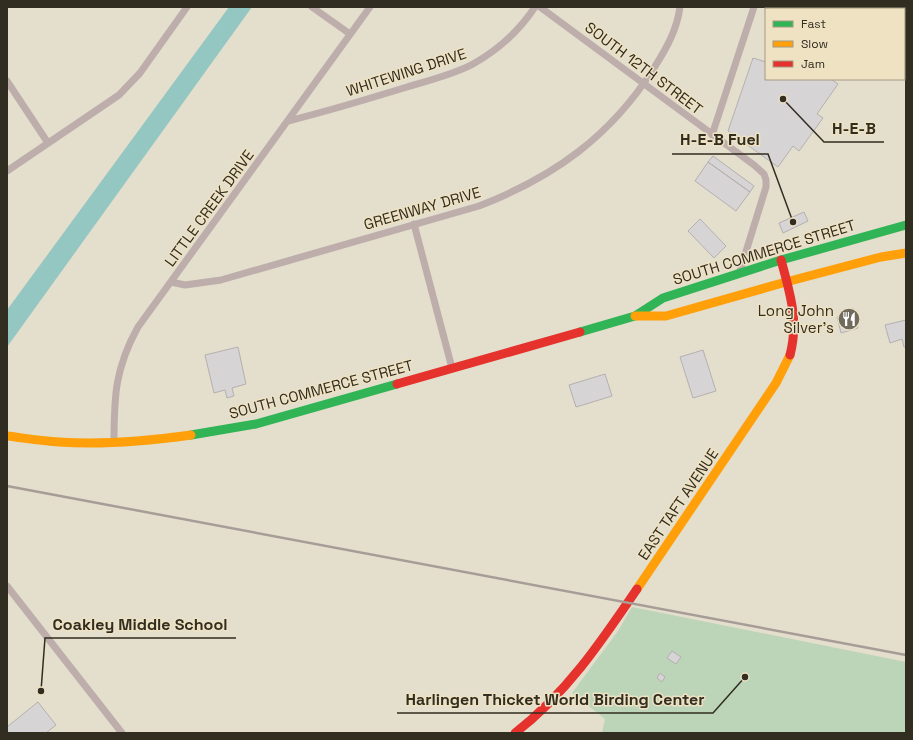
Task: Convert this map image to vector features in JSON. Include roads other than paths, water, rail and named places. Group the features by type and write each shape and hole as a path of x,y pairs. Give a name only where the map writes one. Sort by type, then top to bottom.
{"main road":[{"name":"SOUTH COMMERCE STREET","path":"7,436 60,442 114,442 154,440 206,434 256,424 634,316 663,298 781,260 906,225"},
{"name":"SOUTH COMMERCE STREET","path":"634,316 666,316 881,257 906,253"},
{"name":"EAST TAFT AVENUE","path":"515,733 524,727 573,679 602,641 776,383 787,364 791,354 794,334 793,310 781,260"}],"street":[{"path":"7,171 119,95 140,73 187,7"},
{"path":"312,7 350,34"},
{"name":"LITTLE CREEK DRIVE","path":"114,442 115,399 121,362 128,344 138,327 370,7"},
{"name":"WHITEWING DRIVE","path":"288,121 329,111 418,84 472,65 494,51 503,43 520,26 535,7"},
{"name":"SOUTH 12TH STREET","path":"540,7 764,174 766,180 764,195 739,274"},
{"name":"GREENWAY DRIVE","path":"171,282 185,285 221,280 479,206 498,199 529,184 553,170 592,141 623,112 644,84 668,46 678,18 680,7"},
{"path":"712,135 754,7"},
{"path":"7,81 48,143"},
{"path":"414,224 452,368"},
{"path":"7,586 122,733"}],"water":[{"path":"229,7 252,7 7,347 7,310"}],"railway":[{"path":"7,486 906,655"}],"place":[{"name":"H-E-B","path":"783,99"},
{"name":"H-E-B Fuel","path":"793,222"},
{"name":"Long John Silver's","path":"849,319"},
{"name":"Harlingen Thicket World Birding Center","path":"745,677"},
{"name":"Coakley Middle School","path":"41,691"}]}
